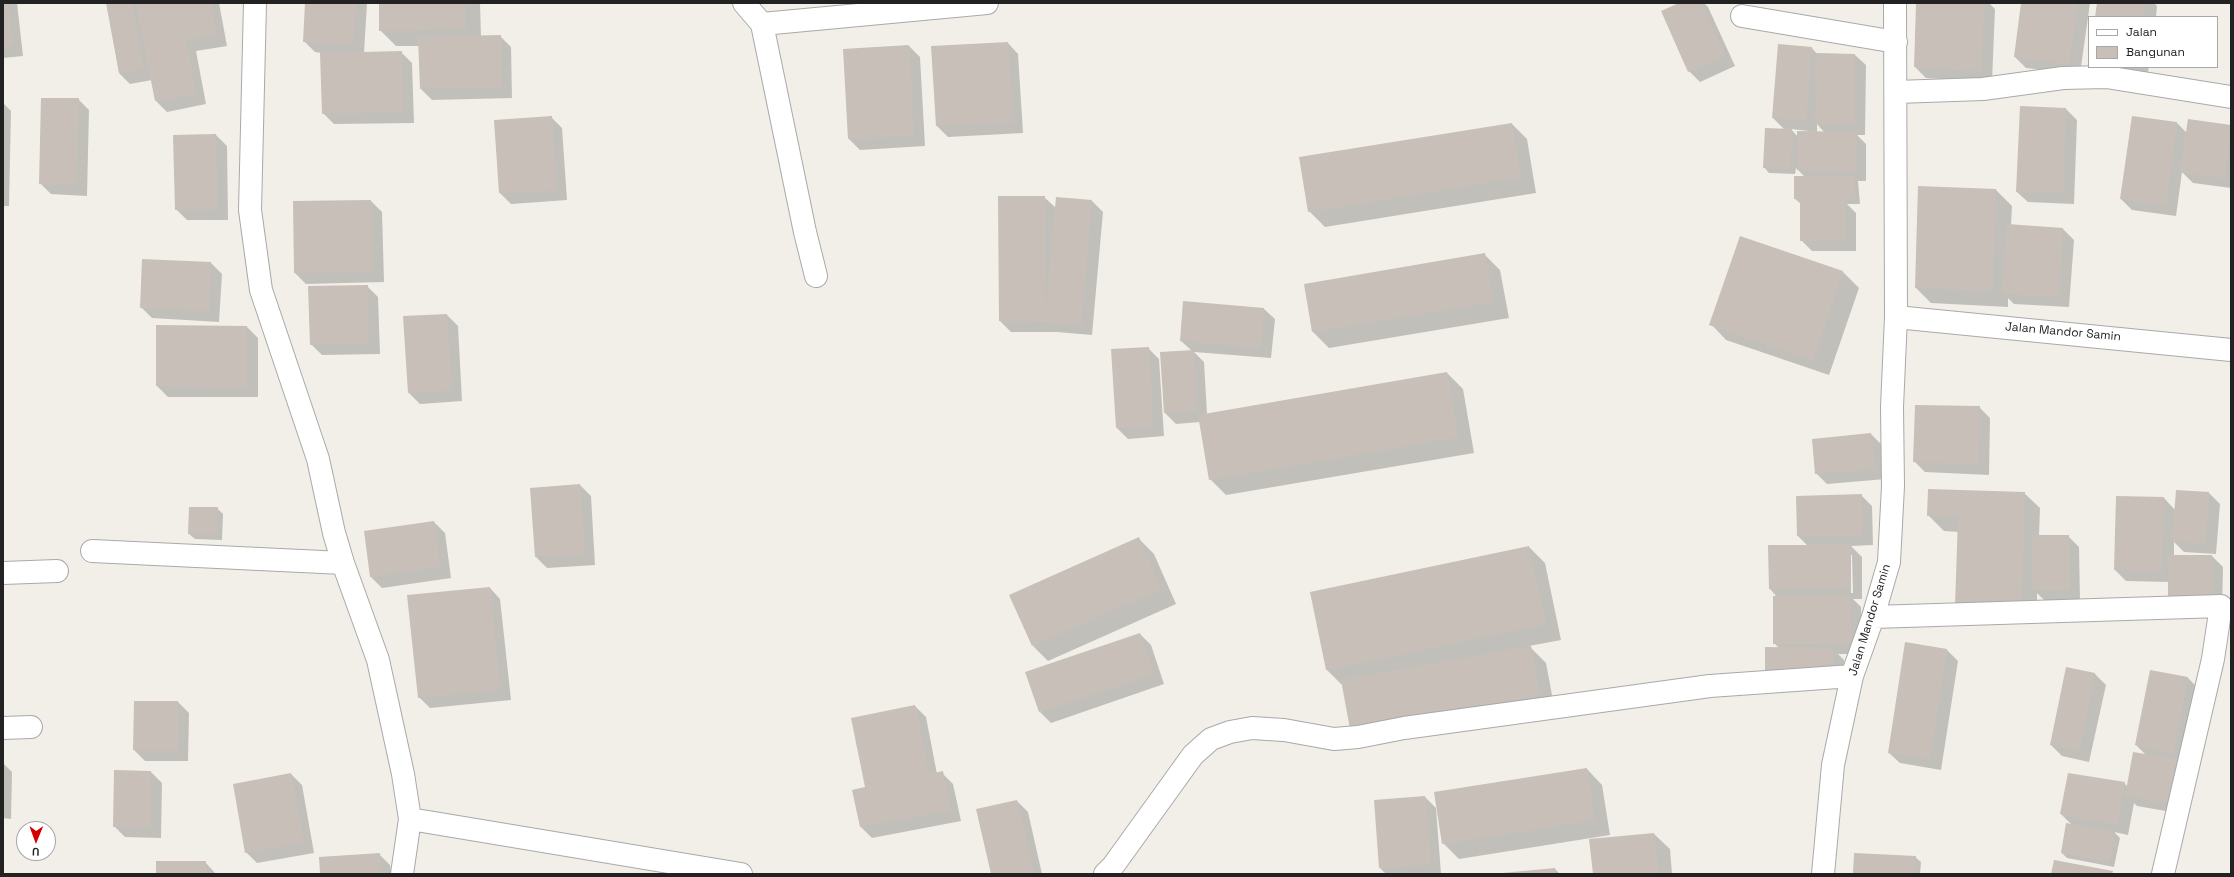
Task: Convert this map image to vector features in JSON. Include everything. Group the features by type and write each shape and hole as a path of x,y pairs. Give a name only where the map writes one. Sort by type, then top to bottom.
{"street":[{"path":"255,3 250,210 261,290 318,459 334,533 343,563 378,660 400,758 410,819 402,874"},
{"path":"744,3 762,24 805,232 816,276"},
{"path":"762,24 987,3"},
{"name":"Jalan Mandor Samin","path":"1823,874 1833,765 1852,676 1873,617 1889,562 1893,486 1892,407 1896,317 1896,3"},
{"path":"1742,16 1896,42"},
{"path":"1896,92 1983,89 2062,78 2106,77 2231,97"},
{"name":"Jalan Mandor Samin","path":"1896,317 2231,350"},
{"path":"92,551 343,563"},
{"path":"3,573 57,571"},
{"path":"1873,617 2221,606 2213,659 2163,874"},
{"path":"1105,874 1113,866 1193,755 1211,739 1230,732 1252,728 1284,730 1334,739 1346,738 1404,728 1710,686 1852,676"},
{"path":"3,728 31,727"},
{"path":"410,819 741,874"}],"building":[{"path":"3,3 8,3 13,45 3,47"},
{"path":"106,3 132,3 144,69 119,73"},
{"path":"146,3 210,3 217,35 186,40 196,94 155,101 136,5"},
{"path":"305,3 356,3 353,45 303,42"},
{"path":"379,3 465,3 466,29 379,31"},
{"path":"1679,3 1701,3 1725,55 1688,72 1661,11"},
{"path":"1916,3 1984,3 1981,71 1914,67"},
{"path":"2021,3 2078,3 2069,64 2014,57"},
{"path":"2097,3 2145,3 2143,16 2095,16"},
{"path":"501,35 502,88 420,89 418,37"},
{"path":"1008,42 1013,122 936,126 931,46"},
{"path":"1778,44 1812,47 1806,121 1772,118"},
{"path":"909,45 914,136 848,139 843,49"},
{"path":"402,51 403,112 322,114 320,53"},
{"path":"1816,53 1855,54 1854,124 1815,124"},
{"path":"41,98 79,98 76,185 39,184"},
{"path":"2020,106 2066,108 2063,193 2016,192"},
{"path":"552,116 557,190 499,193 494,120"},
{"path":"2132,116 2177,122 2166,206 2120,199"},
{"path":"2188,119 2231,125 2225,178 2180,172"},
{"path":"1512,123 1521,177 1308,212 1299,157"},
{"path":"1765,128 1792,129 1790,169 1763,168"},
{"path":"1797,131 1856,132 1856,171 1797,170"},
{"path":"216,134 218,209 175,210 173,135"},
{"path":"1794,176 1855,176 1855,199 1794,199"},
{"path":"1918,186 1996,189 1993,291 1915,288"},
{"path":"998,196 1045,196 1045,319 1056,197 1092,200 1081,325 1045,322 999,321"},
{"path":"371,200 373,272 294,273 293,201"},
{"path":"1800,201 1845,201 1846,241 1800,241"},
{"path":"2007,224 2063,228 2059,297 2002,293"},
{"path":"1740,236 1843,271 1813,360 1709,325"},
{"path":"1485,253 1493,302 1312,332 1304,284"},
{"path":"142,259 211,262 209,311 140,308"},
{"path":"368,285 369,343 310,345 308,286"},
{"path":"1183,301 1264,308 1261,348 1180,341"},
{"path":"447,314 452,390 408,393 403,316"},
{"path":"156,325 247,326 247,387 156,386"},
{"path":"1149,347 1153,426 1116,428 1111,349"},
{"path":"1194,350 1197,411 1164,413 1160,352"},
{"path":"1447,372 1458,437 1209,480 1198,415"},
{"path":"1915,405 1980,406 1978,464 1913,462"},
{"path":"1871,433 1875,469 1815,474 1812,439"},
{"path":"580,484 585,555 535,557 530,488"},
{"path":"1928,489 2025,492 2021,608 1955,606 1958,517 1927,516"},
{"path":"2176,490 2209,492 2205,544 2172,541"},
{"path":"1862,494 1862,535 1797,536 1796,496"},
{"path":"2116,496 2164,497 2162,572 2114,570"},
{"path":"189,507 218,507 217,535 188,534"},
{"path":"434,521 440,567 370,577 364,531"},
{"path":"2032,535 2069,535 2070,590 2033,590"},
{"path":"1139,537 1161,589 1032,646 1009,595"},
{"path":"1768,545 1851,545 1851,588 1769,589"},
{"path":"1529,546 1546,624 1326,670 1310,592"},
{"path":"2168,555 2212,555 2212,597 2168,597"},
{"path":"490,587 500,689 418,698 407,595"},
{"path":"1851,595 1851,643 1773,644 1773,596"},
{"path":"1140,633 1154,674 1039,712 1025,672"},
{"path":"1905,642 1947,649 1930,759 1888,753"},
{"path":"1531,646 1540,695 1350,729 1341,680"},
{"path":"1765,647 1833,648 1833,673 1765,672"},
{"path":"2066,667 2095,673 2079,751 2050,745"},
{"path":"2150,670 2188,677 2173,754 2135,745"},
{"path":"134,701 178,701 178,751 133,750"},
{"path":"915,705 929,774 943,771 951,810 860,827 852,790 865,787 851,718"},
{"path":"2133,752 2181,760 2173,804 2125,796"},
{"path":"1587,768 1595,820 1442,844 1434,792"},
{"path":"114,770 151,771 150,827 113,827"},
{"path":"291,773 304,842 245,853 233,784"},
{"path":"2068,773 2125,782 2117,825 2060,814"},
{"path":"1425,796 1431,864 1379,868 1374,800"},
{"path":"1017,800 1034,874 991,874 976,809"},
{"path":"2066,823 2115,832 2109,862 2061,853"},
{"path":"1654,833 1659,874 1593,874 1589,839"},
{"path":"380,853 381,874 320,874 319,857"},
{"path":"1854,853 1916,856 1915,874 1853,874"},
{"path":"2054,860 2113,871 2112,874 2051,874"},
{"path":"156,861 206,861 206,874 156,874"},
{"path":"1555,868 1556,874 1502,874 1502,873"}]}
